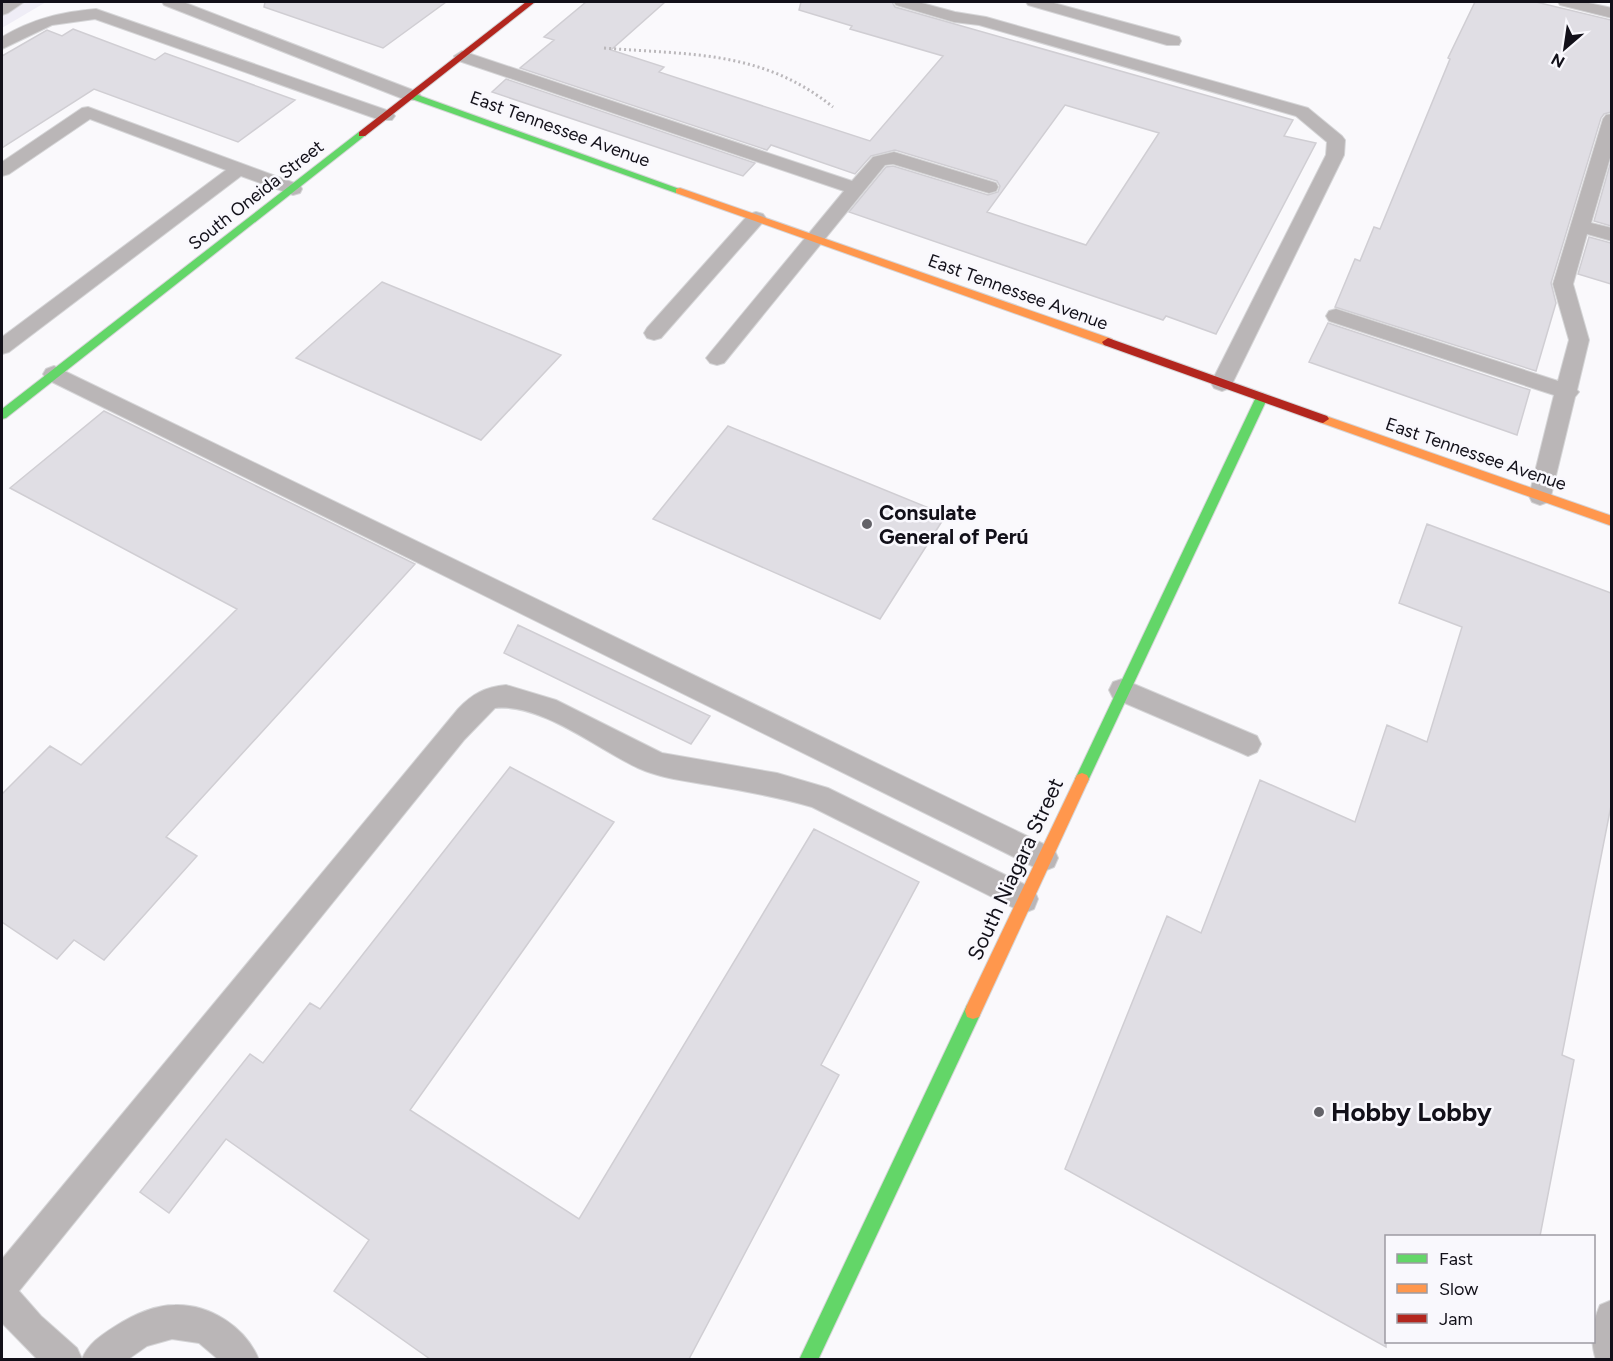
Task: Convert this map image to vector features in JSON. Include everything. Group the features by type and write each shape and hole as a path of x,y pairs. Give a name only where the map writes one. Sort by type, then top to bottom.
{"street":[{"name":"South Oneida Street","path":"2,415 531,2"},
{"name":"East Tennessee Avenue","path":"412,96 1611,521"},
{"name":"South Niagara Street","path":"808,1359 1262,397"}],"lane":[{"path":"2,10 16,2"},
{"path":"170,2 412,96"},
{"path":"902,2 954,17 980,20 1302,112 1336,140 1335,155 1222,383"},
{"path":"1034,2 1173,40"},
{"path":"1566,2 1611,13"},
{"path":"2,44 37,23 62,16 96,14 386,116"},
{"path":"462,56 856,189"},
{"path":"2,170 88,112 293,189"},
{"path":"1540,496 1568,392 1579,340 1576,325 1564,299 1563,284 1611,120"},
{"path":"717,358 879,161 886,158 989,188"},
{"path":"2,348 239,169"},
{"path":"654,333 756,218"},
{"path":"1581,226 1611,235"},
{"path":"1336,316 1568,392"},
{"path":"54,374 1044,858"},
{"path":"1122,690 1248,744"},
{"path":"2,1285 455,732 482,703 493,696 504,694 529,700 662,765 777,785 819,797 1024,899"},
{"path":"2,1298 29,1328 65,1359"},
{"path":"1611,1317 1608,1336 1611,1356"},
{"path":"99,1359 113,1347 137,1333 165,1323 184,1322 212,1328 224,1337 242,1359"}],"path":[{"path":"604,48 730,58 763,67 781,75 817,94 833,107"}],"shaded area":[{"path":"2,2 46,2 2,28"}],"building":[{"path":"265,2 446,2 383,48 264,7"},
{"path":"586,2 665,2 611,50 664,67 659,72 870,141 943,56 850,29 852,26 799,10 801,2 892,2 895,7 1293,120 1284,136 1316,143 1216,334 1166,316 1163,320 849,212 886,167 893,166 988,195 998,192 1000,186 997,181 895,150 871,156 855,174 771,145 767,150 520,68 554,40 544,37","holes":["1065,105 1159,133 1086,245 987,212"]},
{"path":"1475,2 1536,2 1611,20 1611,112 1604,114 1601,118 1551,283 1556,303 1536,371 1335,307 1355,259 1360,261 1374,227 1380,229 1450,59 1448,58"},
{"path":"73,29 155,60 165,53 295,100 238,142 94,89 2,148 2,56 47,30 62,36"},
{"path":"506,79 755,163 743,176 492,92"},
{"path":"1611,161 1611,226 1594,221"},
{"path":"1589,237 1611,243 1611,284 1578,274"},
{"path":"382,282 561,355 481,440 296,358"},
{"path":"1328,323 1530,390 1517,435 1309,362"},
{"path":"104,411 415,564 166,837 197,856 104,960 74,940 57,959 2,922 2,794 50,746 81,765 237,609 10,488"},
{"path":"728,426 946,515 880,619 653,519"},
{"name":"Hobby Lobby","path":"1427,524 1611,593 1611,806 1562,1055 1574,1060 1540,1235 1385,1235 1386,1347 1065,1169 1167,916 1201,933 1260,780 1355,822 1387,725 1427,742 1462,627 1399,603"},
{"path":"518,625 710,716 691,744 504,653"},
{"path":"510,767 614,822 410,1110 579,1219 814,829 919,882 821,1065 839,1075 689,1359 430,1359 334,1291 369,1240 226,1139 169,1213 140,1192 250,1054 263,1063 310,1003 320,1009"}],"traffic: fast":[{"path":"412,96 680,191"},
{"path":"2,415 362,134"},
{"path":"1082,779 1262,397"},
{"path":"808,1360 973,1011"}],"traffic: slow":[{"path":"680,191 1108,342"},
{"path":"1323,419 1612,521"},
{"path":"973,1011 1082,779"}],"traffic: jam":[{"path":"362,134 531,2"},
{"path":"1108,342 1323,419"}],"place":[{"name":"Consulate General of Perú","path":"867,524"},
{"name":"Hobby Lobby","path":"1319,1112"}]}
